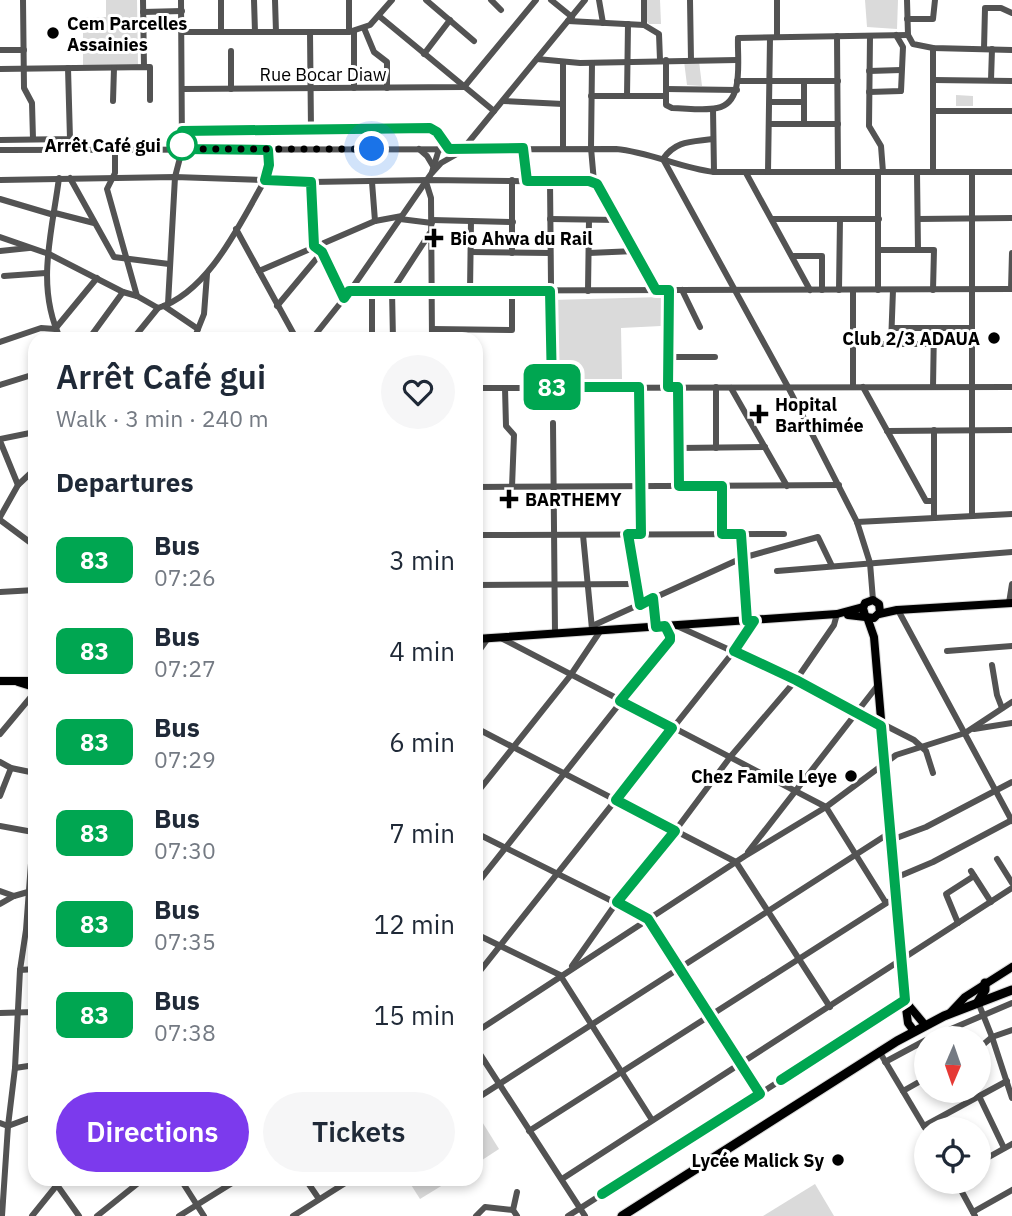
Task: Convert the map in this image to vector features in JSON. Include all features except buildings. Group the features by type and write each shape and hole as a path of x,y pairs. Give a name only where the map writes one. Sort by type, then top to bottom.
{"highway":[{"path":"978,1002 985,990 985,984"},
{"path":"925,1025 1012,990"},
{"path":"622,1216 914,1031"}],"main road":[{"path":"874,637 865,613 865,603 877,609"},
{"path":"483,638 865,613 877,609 1010,603"},
{"path":"877,609 874,637 900,961 908,1023 914,1031"},
{"path":"0,681 15,680 28,685"},
{"path":"950,1013 965,997 1012,967"},
{"path":"905,1000 925,1025"}],"street":[{"path":"23,0 24,88 32,103 33,139"},
{"path":"143,0 144,68"},
{"path":"163,306 175,177 182,149 181,0"},
{"path":"220,0 221,32"},
{"path":"254,0 255,32"},
{"path":"275,0 276,32"},
{"path":"349,0 357,30 354,88"},
{"path":"182,32 357,30 379,16 391,0"},
{"path":"426,0 474,41"},
{"path":"491,0 501,10"},
{"path":"464,87 536,0"},
{"path":"551,0 570,19 644,25 659,34 666,106 669,107 713,109 724,106 737,90 738,38 908,35"},
{"path":"432,173 464,149 585,0"},
{"path":"599,0 603,23"},
{"path":"644,0 644,25"},
{"path":"690,0 691,60"},
{"path":"768,172 777,0"},
{"path":"907,0 908,35 913,44 933,48 1012,50"},
{"path":"907,19 933,19 934,0"},
{"path":"992,80 985,8 990,4 1012,13"},
{"path":"143,12 181,12"},
{"path":"379,16 494,111"},
{"path":"424,54 450,20"},
{"path":"627,96 628,24"},
{"path":"357,30 374,52 387,62 387,88"},
{"path":"310,32 311,130"},
{"path":"869,92 901,92 903,47 896,35"},
{"path":"837,36 838,172"},
{"path":"870,36 869,127 881,146 878,290"},
{"path":"933,48 933,172"},
{"path":"0,50 24,50"},
{"path":"230,51 231,89"},
{"path":"537,59 592,63 737,60"},
{"path":"563,62 563,148"},
{"path":"592,63 591,148 594,182 656,290"},
{"path":"0,69 150,67 150,100"},
{"path":"0,140 71,139 68,68"},
{"path":"113,101 114,68"},
{"path":"869,71 901,70"},
{"path":"933,80 1012,81"},
{"path":"737,81 838,81"},
{"path":"804,81 804,124"},
{"name":"Rue Bocar Diaw","path":"182,89 464,87"},
{"path":"591,96 737,90"},
{"path":"503,101 563,104"},
{"path":"770,102 804,102"},
{"path":"713,109 714,172"},
{"path":"933,111 1012,111"},
{"path":"769,124 838,124"},
{"path":"182,131 430,128 437,132 444,149 432,173 317,332"},
{"path":"663,159 671,148 683,143 713,139"},
{"path":"523,148 527,181"},
{"path":"0,150 591,148 632,150 714,172 1012,172"},
{"path":"419,149 427,156 432,173 432,329 512,330 512,291"},
{"path":"115,150 115,169 107,189 137,296"},
{"path":"139,332 163,306 198,283 208,272 265,180 269,165 268,150"},
{"path":"663,159 789,387 857,522 870,563 877,609"},
{"path":"917,172 918,250"},
{"path":"972,172 972,516"},
{"path":"0,180 175,177 372,182 432,173 527,181 594,182"},
{"path":"746,173 810,290"},
{"path":"57,332 48,309 46,273 59,178"},
{"path":"70,178 114,257 169,264"},
{"path":"512,180 512,253"},
{"path":"550,181 552,387"},
{"path":"311,182 314,246"},
{"path":"372,182 375,221"},
{"path":"0,199 94,223"},
{"path":"259,271 375,221 402,217 432,221 513,222"},
{"path":"918,219 1012,218"},
{"path":"550,219 618,220"},
{"path":"772,219 879,219"},
{"path":"839,290 841,219"},
{"path":"588,290 589,220"},
{"path":"470,291 471,221"},
{"path":"236,229 292,332"},
{"path":"393,332 392,291 431,232"},
{"path":"0,237 49,254 122,292 163,306 198,329"},
{"path":"314,246 322,252 344,298"},
{"path":"0,251 32,247"},
{"path":"878,250 934,250 933,290"},
{"path":"589,253 635,251"},
{"path":"277,306 322,252"},
{"path":"471,252 550,253"},
{"path":"349,291 1012,289 1012,253"},
{"path":"792,256 822,256 822,290"},
{"path":"197,332 204,314 208,272"},
{"path":"4,276 46,273"},
{"path":"55,329 97,278"},
{"path":"668,387 669,290"},
{"path":"682,290 700,327"},
{"path":"853,290 853,387"},
{"path":"891,344 892,290"},
{"path":"372,291 372,332"},
{"path":"94,332 122,292"},
{"path":"29,332 41,328 55,329"},
{"path":"892,328 972,328"},
{"path":"933,387 934,328"},
{"path":"0,342 28,332"},
{"path":"853,344 934,344"},
{"path":"668,357 715,357"},
{"path":"0,385 28,376"},
{"path":"483,387 1012,387"},
{"path":"639,387 641,534"},
{"path":"678,387 679,486"},
{"path":"716,387 716,447"},
{"path":"731,387 787,486"},
{"path":"863,387 926,501 934,501"},
{"path":"505,388 506,426 514,435 512,486"},
{"path":"553,423 555,633"},
{"path":"934,430 934,518"},
{"path":"887,431 1012,430"},
{"path":"18,485 0,440 28,434"},
{"path":"679,448 765,447"},
{"path":"28,476 18,485 0,519 28,541"},
{"path":"483,487 839,485"},
{"path":"722,486 722,534"},
{"path":"857,522 1012,514"},
{"path":"628,534 640,605"},
{"path":"483,967 734,651 751,621 741,534"},
{"path":"483,535 784,534"},
{"path":"583,535 595,629"},
{"path":"483,785 570,676 595,629 653,598 743,558 818,537 832,566"},
{"path":"777,570 1012,552"},
{"path":"483,585 635,584"},
{"path":"1010,603 1012,584"},
{"path":"0,592 28,590"},
{"path":"483,876 670,640 670,636 661,627 653,598"},
{"path":"895,878 933,862 1012,820 967,732 897,610"},
{"path":"568,970 617,902 731,756 796,680 839,614"},
{"path":"675,626 796,680 923,747 933,773"},
{"path":"483,645 488,638"},
{"path":"501,638 570,676 796,789 826,807 886,903"},
{"path":"947,651 1012,646"},
{"path":"992,665 1002,708"},
{"path":"745,856 878,685"},
{"path":"0,734 28,699"},
{"path":"967,732 1012,702"},
{"path":"483,1027 745,856 826,807 900,753 967,732 1012,723"},
{"path":"483,732 736,862 830,1007"},
{"path":"0,762 11,768 28,772"},
{"path":"0,796 11,768"},
{"path":"483,1094 856,854 891,836 926,827 1012,782"},
{"path":"0,826 28,831"},
{"path":"483,837 648,919 760,1094"},
{"path":"562,1180 991,902 1012,886 997,859"},
{"path":"958,923 946,894 973,874 991,902"},
{"path":"2,1216 28,884"},
{"path":"0,891 14,896"},
{"path":"0,904 14,896 27,894"},
{"path":"529,1131 896,897"},
{"path":"483,937 560,975 652,1120"},
{"path":"20,970 28,969"},
{"path":"568,1216 905,1000"},
{"path":"978,1002 1012,1098"},
{"path":"958,1026 1012,1003"},
{"path":"0,1013 28,1012"},
{"path":"992,1037 1012,1030"},
{"path":"886,1062 914,1047"},
{"path":"880,1051 918,1117"},
{"path":"483,1059 584,1216"},
{"path":"15,1068 28,1066"},
{"path":"991,1090 1007,1081"},
{"path":"903,1091 914,1085"},
{"path":"944,1117 969,1103"},
{"path":"982,1103 1004,1149"},
{"path":"0,1123 8,1126 28,1119"},
{"path":"991,1156 1012,1144"},
{"path":"32,1216 56,1186"},
{"path":"61,1186 79,1216"},
{"path":"97,1216 134,1186"},
{"path":"185,1186 204,1216"},
{"path":"179,1216 227,1186"},
{"path":"310,1186 319,1199"},
{"path":"293,1216 340,1186"},
{"path":"963,1194 974,1214 1012,1190"},
{"path":"476,1216 477,1212 485,1208 515,1213 517,1192"}],"shaded area":[{"path":"106,0 137,0 138,65 83,66 83,18 106,17"},
{"path":"647,0 660,0 661,24 649,24 646,20"},
{"path":"865,0 898,0 897,29 867,27"},
{"path":"684,61 699,61 702,86 687,85"},
{"path":"956,95 973,96 973,106 956,106"},
{"path":"662,297 661,326 621,328 622,379 554,381 552,300"},
{"path":"483,1123 499,1149 483,1159"},
{"path":"815,1184 834,1216 763,1216"},
{"path":"412,1186 441,1186 420,1199"}],"bus line":[{"name":"83","path":"602,1194 760,1094 648,919 617,902 675,831 616,800 672,728 620,701 670,640 665,626 656,627 653,598 640,605 628,534 641,534 639,387 552,387 550,291 349,291 344,298 322,252 314,246 311,182 265,180 269,165 268,150 182,149 182,131 430,128 437,132 449,149 523,148 527,181 589,181 597,184 656,290 669,290 668,387 678,387 679,486 722,486 722,534 741,534 747,621 754,621 734,651 796,680 881,726 905,1000 781,1080"}],"place":[{"name":"Cem Parcelles Assainies","path":"53,33"},
{"name":"Arrêt Café gui","path":"182,145"},
{"name":"Bio Ahwa du Rail","path":"434,238"},
{"name":"Club 2/3 ADAUA","path":"994,338"},
{"name":"Hopital Barthimée","path":"759,414"},
{"name":"BARTHEMY","path":"509,499"},
{"name":"Chez Famile Leye","path":"851,776"},
{"name":"Lycée Malick Sy","path":"838,1160"}],"route":[{"path":"182,145 182,149 372,149"}]}
